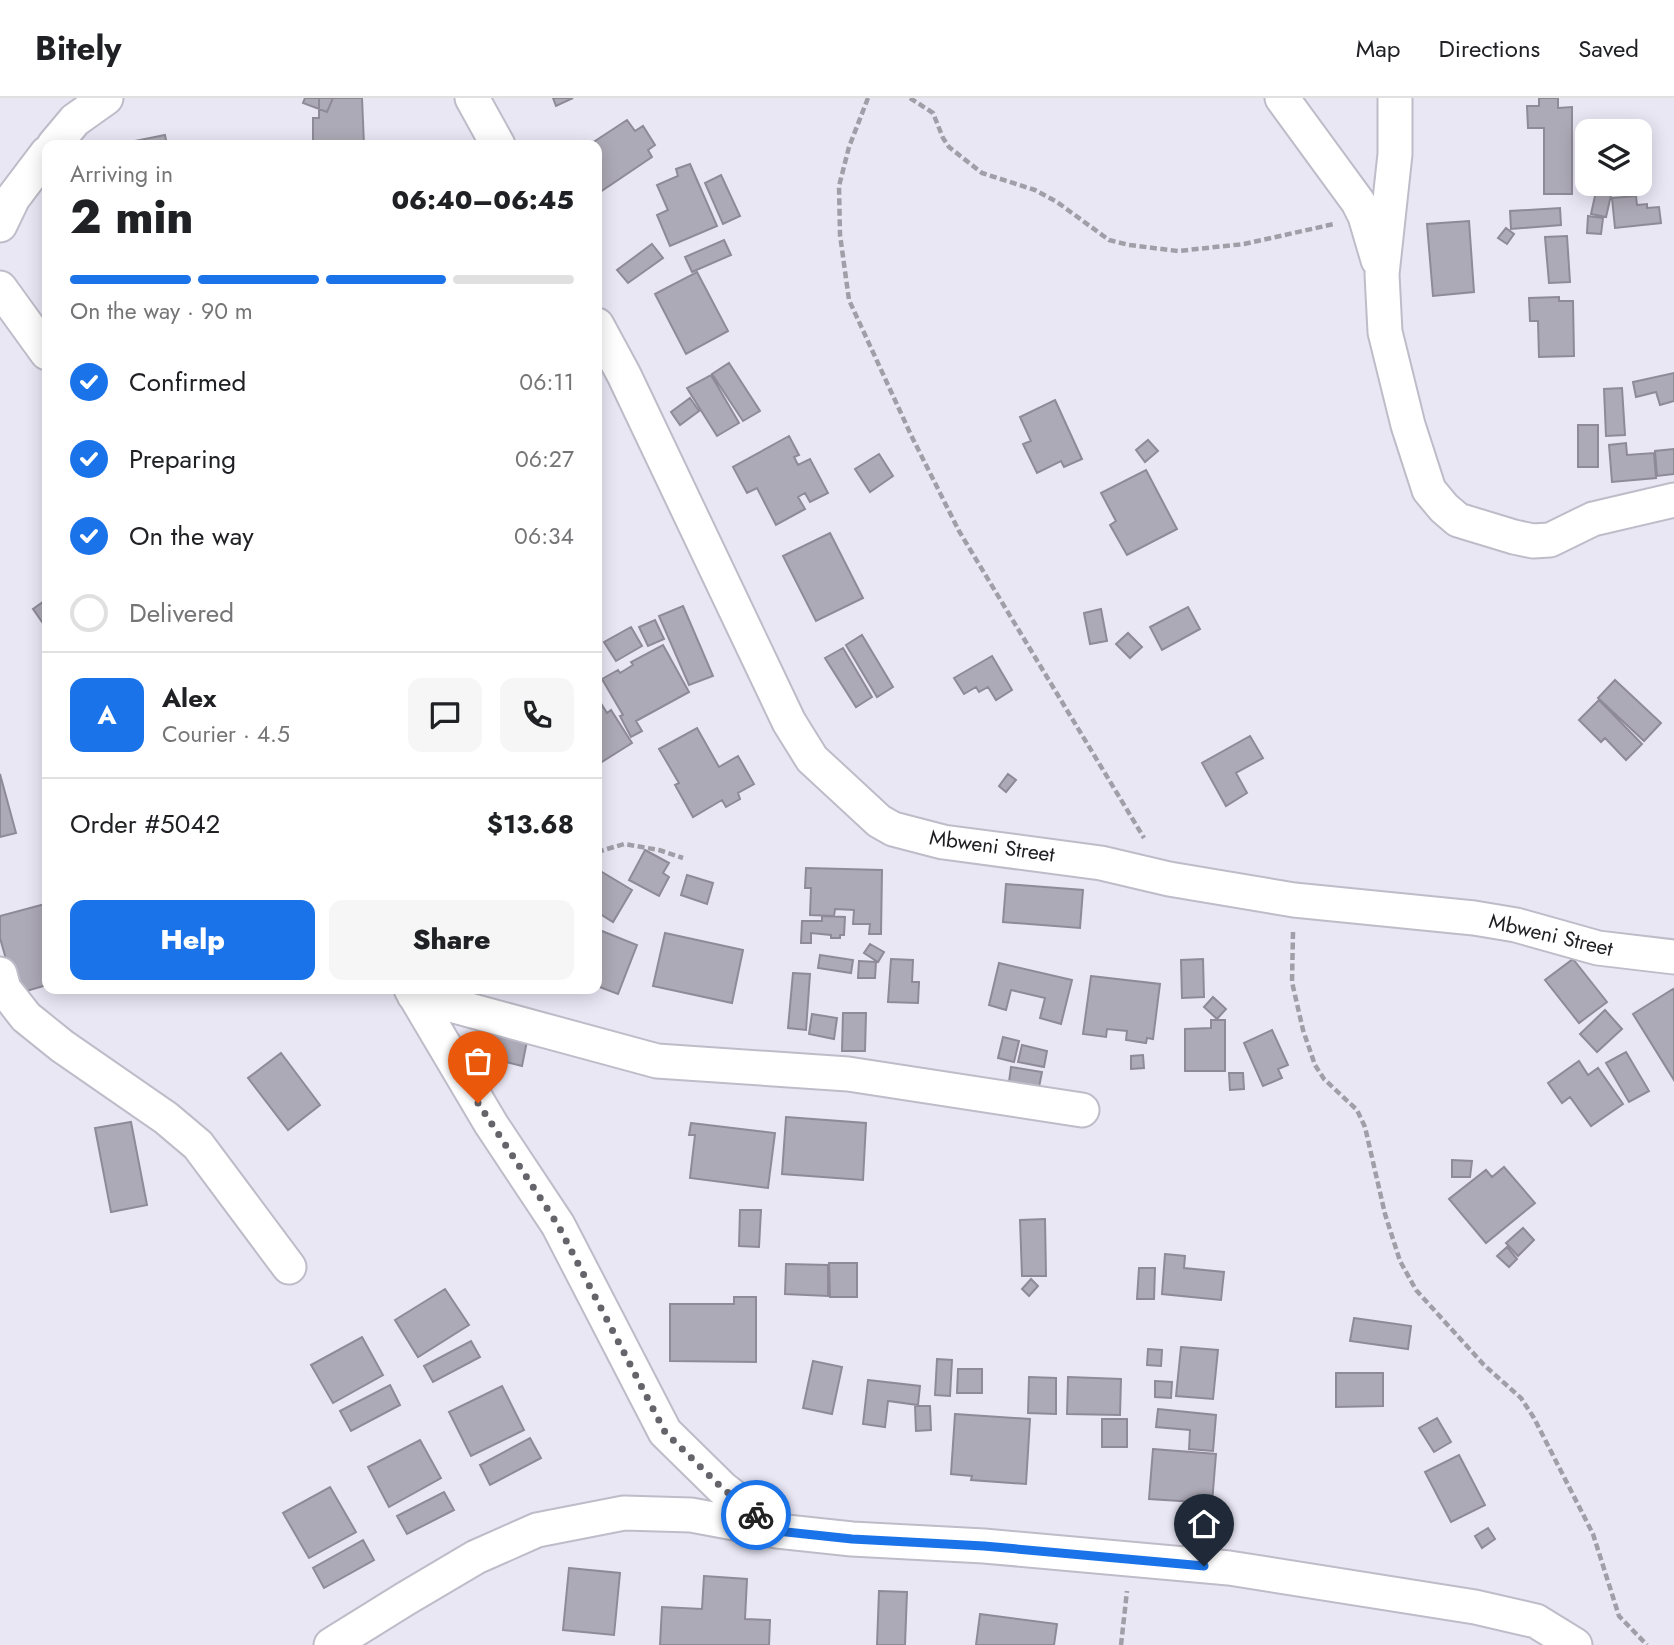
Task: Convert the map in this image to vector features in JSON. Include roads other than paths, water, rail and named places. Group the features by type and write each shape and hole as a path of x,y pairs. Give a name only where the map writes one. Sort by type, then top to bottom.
{"street":[{"path":"58,140 75,120 106,98"},
{"path":"472,98 495,140"},
{"path":"1282,98 1358,202 1365,216 1382,274"},
{"path":"1395,98 1395,154 1382,274 1385,332 1408,425 1429,490 1444,509 1458,520 1533,541 1550,540 1593,519 1674,500"},
{"path":"0,225 13,198 42,160"},
{"path":"0,288 42,346"},
{"name":"Mbweni Street","path":"602,334 624,375 789,722 813,759 879,821 893,829 943,842 1101,863 1169,879 1294,900 1485,920 1516,925 1598,948 1674,957"},
{"path":"0,974 4,989 26,1017 62,1046 166,1118 198,1145 289,1267"},
{"path":"414,994 491,1124 558,1225 665,1432 722,1488 777,1531"},
{"path":"420,994 657,1061 848,1074 1082,1110"},
{"path":"331,1645 476,1557 537,1530 624,1513 691,1515 777,1531 852,1539 984,1546 1229,1568 1475,1607 1536,1621 1575,1645"}]}
